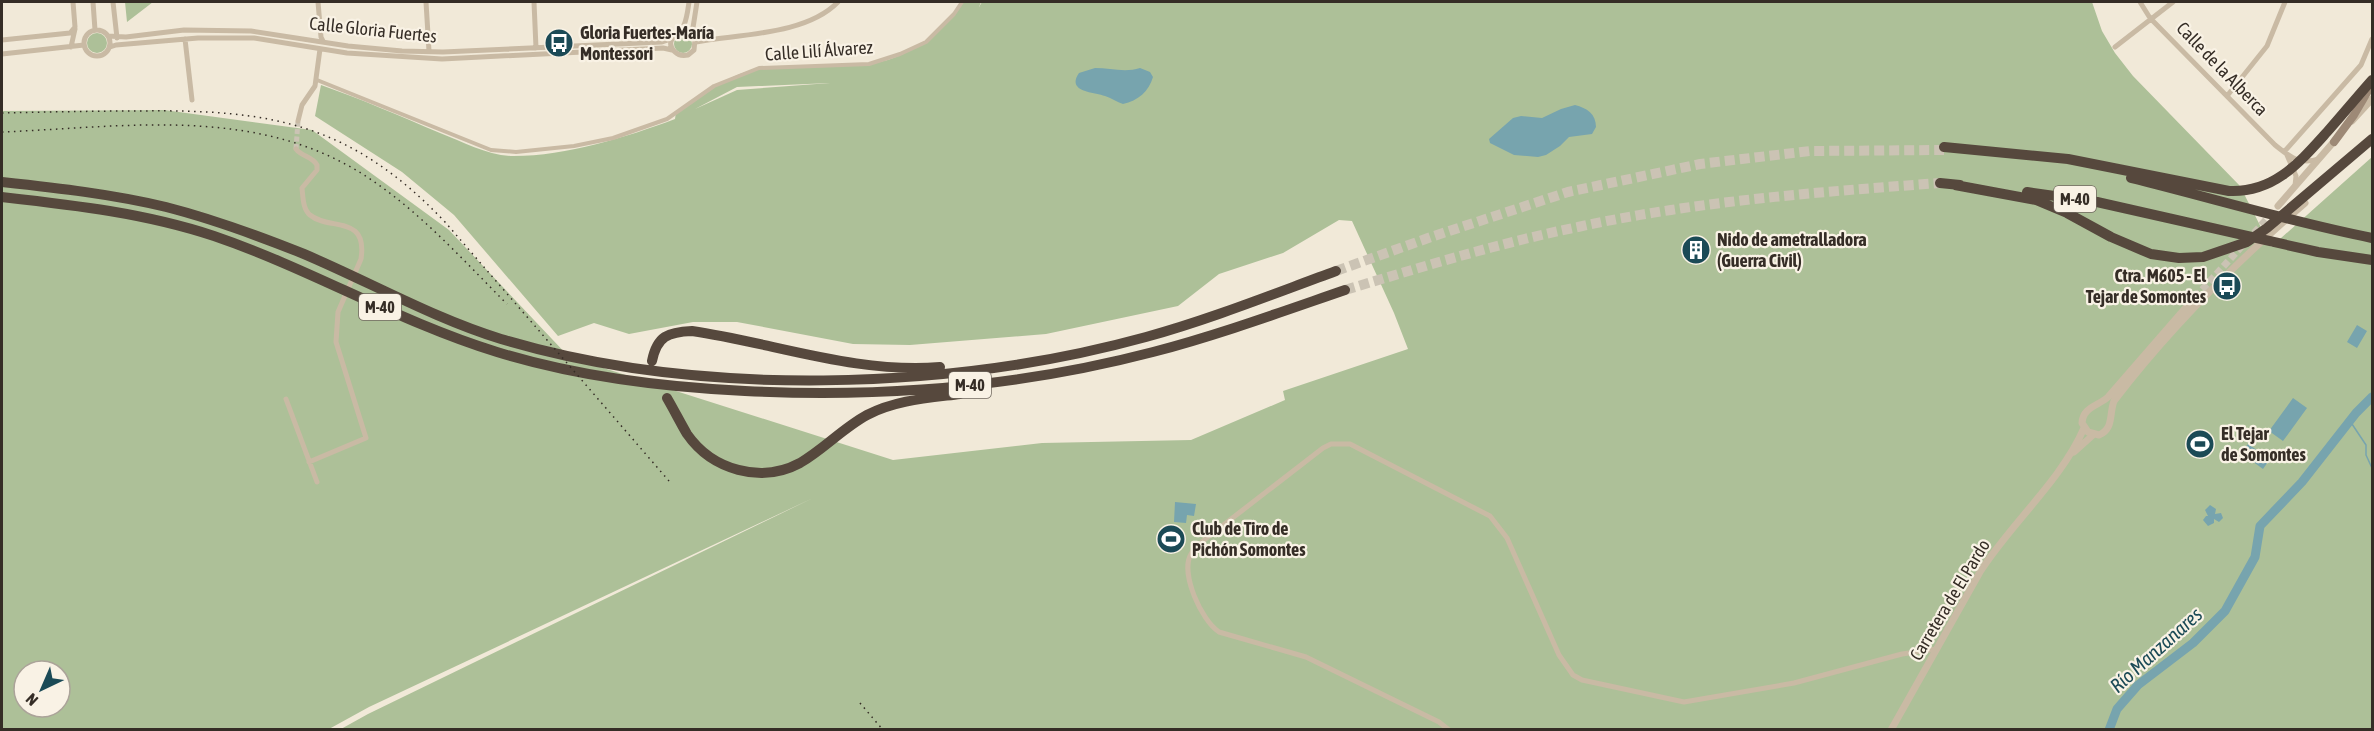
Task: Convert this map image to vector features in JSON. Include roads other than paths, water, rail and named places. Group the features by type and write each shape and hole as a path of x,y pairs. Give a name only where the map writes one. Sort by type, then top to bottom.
{"highway":[{"name":"M-40","path":"2373,81 2306,155 2281,178 2251,190 2229,191 2068,159 1944,148 2101,171 2228,202 2301,223 2373,238"},
{"path":"1955,185 2036,200 2151,254 2179,258 2203,256 2247,242 2267,228 2373,139"},
{"name":"M-40","path":"2,182 111,196 164,207 217,222 304,254 454,322 502,339 568,355 638,368 687,374 780,380 870,379 948,374 1048,359 1147,337 1336,271"},
{"name":"M-40","path":"1940,183 2032,192 2097,202 2318,252 2373,260"},
{"name":"M-40","path":"2,197 109,211 213,236 250,249 443,333 499,353 583,373 636,383 689,389 824,394 949,388 1009,381 1130,357 1204,338 1345,290"},
{"path":"652,361 655,347 662,338 675,332 692,331 805,355 875,365 930,368 1023,358 1048,359"},
{"path":"668,398 688,435 717,462 737,471 763,473 786,469 800,463 867,415 895,403 1006,388 1068,370"}],"main road":[{"path":"2334,142 2354,116 2373,81"}],"street":[{"path":"71,47 74,29 73,2"},
{"path":"93,2 96,30"},
{"path":"113,2 117,38"},
{"path":"318,2 323,42"},
{"path":"426,2 429,51"},
{"path":"534,2 536,48"},
{"path":"690,2 685,20 671,39 672,50 681,56 688,55 694,50 696,42 692,34 697,2"},
{"path":"696,42 746,35 810,21 830,10 838,2"},
{"name":"Calle Lilí Álvarez","path":"317,80 491,150 516,152 574,146 613,138 649,126 669,116 714,86 759,68 868,64 900,54 926,42 954,14 962,2"},
{"name":"Calle de la Alberca","path":"2140,2 2150,18 2285,153"},
{"path":"2115,47 2173,2"},
{"path":"2227,96 2266,46 2285,2"},
{"path":"2,40 66,33 74,29"},
{"name":"Calle Gloria Fuertes","path":"108,36 117,38 217,29 254,31 372,48 429,51 662,42 671,39"},
{"path":"96,30 108,36 110,47 104,54 96,56 88,52 84,45 87,35 96,30"},
{"path":"679,31 692,34"},
{"name":"Calle Gloria Fuertes","path":"110,47 185,39 254,38 320,49 392,57 442,59 663,48 672,50"},
{"path":"185,39 192,100"},
{"path":"2285,153 2361,65 2373,39"},
{"path":"2,54 84,45"},
{"path":"298,121 302,105 312,92 317,80 320,49"},
{"path":"2278,206 2373,99"},
{"path":"2188,305 2098,406 2084,413 2082,417 2084,428 2093,435 2104,433 2110,424 2109,413 2114,401 2221,279 2373,144"},
{"path":"296,149 313,159 317,165 316,170 302,188 303,203 309,214 319,220 336,222 352,228 361,243 361,259 335,322 336,342 366,438 309,462"},
{"path":"2285,153 2298,162 2319,159"},
{"path":"2285,153 2296,176 2294,188"},
{"path":"286,399 317,482"},
{"path":"2098,406 2109,413"},
{"name":"Carretera de El Pardo","path":"1891,729 1991,554 2064,462 2084,428"},
{"name":"Carretera de El Pardo","path":"2064,462 2093,435"},
{"path":"1449,729 1364,684 1306,657 1219,632 1210,626 1194,598 1188,564 1191,554 1204,540 1323,448 1331,444 1350,444 1490,516 1507,538 1566,667 1582,680 1684,702 1794,683 1902,654 1937,649"}],"water":[{"path":"1095,68 1123,70 1140,68 1150,72 1153,77 1149,87 1142,95 1123,104 1078,88 1076,79 1079,73"},
{"path":"1575,105 1593,115 1596,127 1592,134 1569,137 1546,155 1538,157 1514,155 1490,143 1489,139 1513,118 1521,116 1542,118"},
{"path":"2357,325 2367,331 2357,348 2347,342"},
{"path":"2293,398 2307,408 2283,441 2269,431"},
{"path":"2248,444 2270,459 2263,469 2241,453"},
{"path":"1175,502 1196,504 1194,516 1187,515 1186,523 1174,522"},
{"path":"2210,505 2216,509 2215,514 2221,513 2223,518 2219,522 2214,519 2214,523 2208,526 2203,520 2208,516 2205,510"}],"waterway":[{"name":"Río Manzanares","path":"2109,730 2117,709 2138,685 2193,643 2225,611 2255,557 2260,526 2302,482 2356,413 2372,397"},
{"path":"2350,421 2366,445 2366,455 2372,468"}],"tunnel":[{"path":"296,149 298,121"},
{"path":"1336,271 1568,192 1700,164 1810,151 1944,150"},
{"path":"1345,290 1490,248 1548,233 1623,218 1758,199 1940,183"},
{"path":"2254,233 2273,212"},
{"path":"2188,305 2242,246"}],"railway":[{"path":"2,113 186,111 229,114 269,119 306,129 341,143 376,163 410,189 445,222 669,481"},
{"path":"2,132 145,125 193,126 240,130 286,140 330,157 391,194 443,240 507,304"},
{"path":"860,703 883,730"}],"place":[{"name":"Gloria Fuertes-María Montessori","path":"559,43"},
{"name":"Nido de ametralladora (Guerra Civil)","path":"1696,250"},
{"name":"Ctra. M605 - El Tejar de Somontes","path":"2227,286"},
{"name":"El Tejar de Somontes","path":"2200,444"},
{"name":"Club de Tiro de Pichón Somontes","path":"1171,539"}]}
